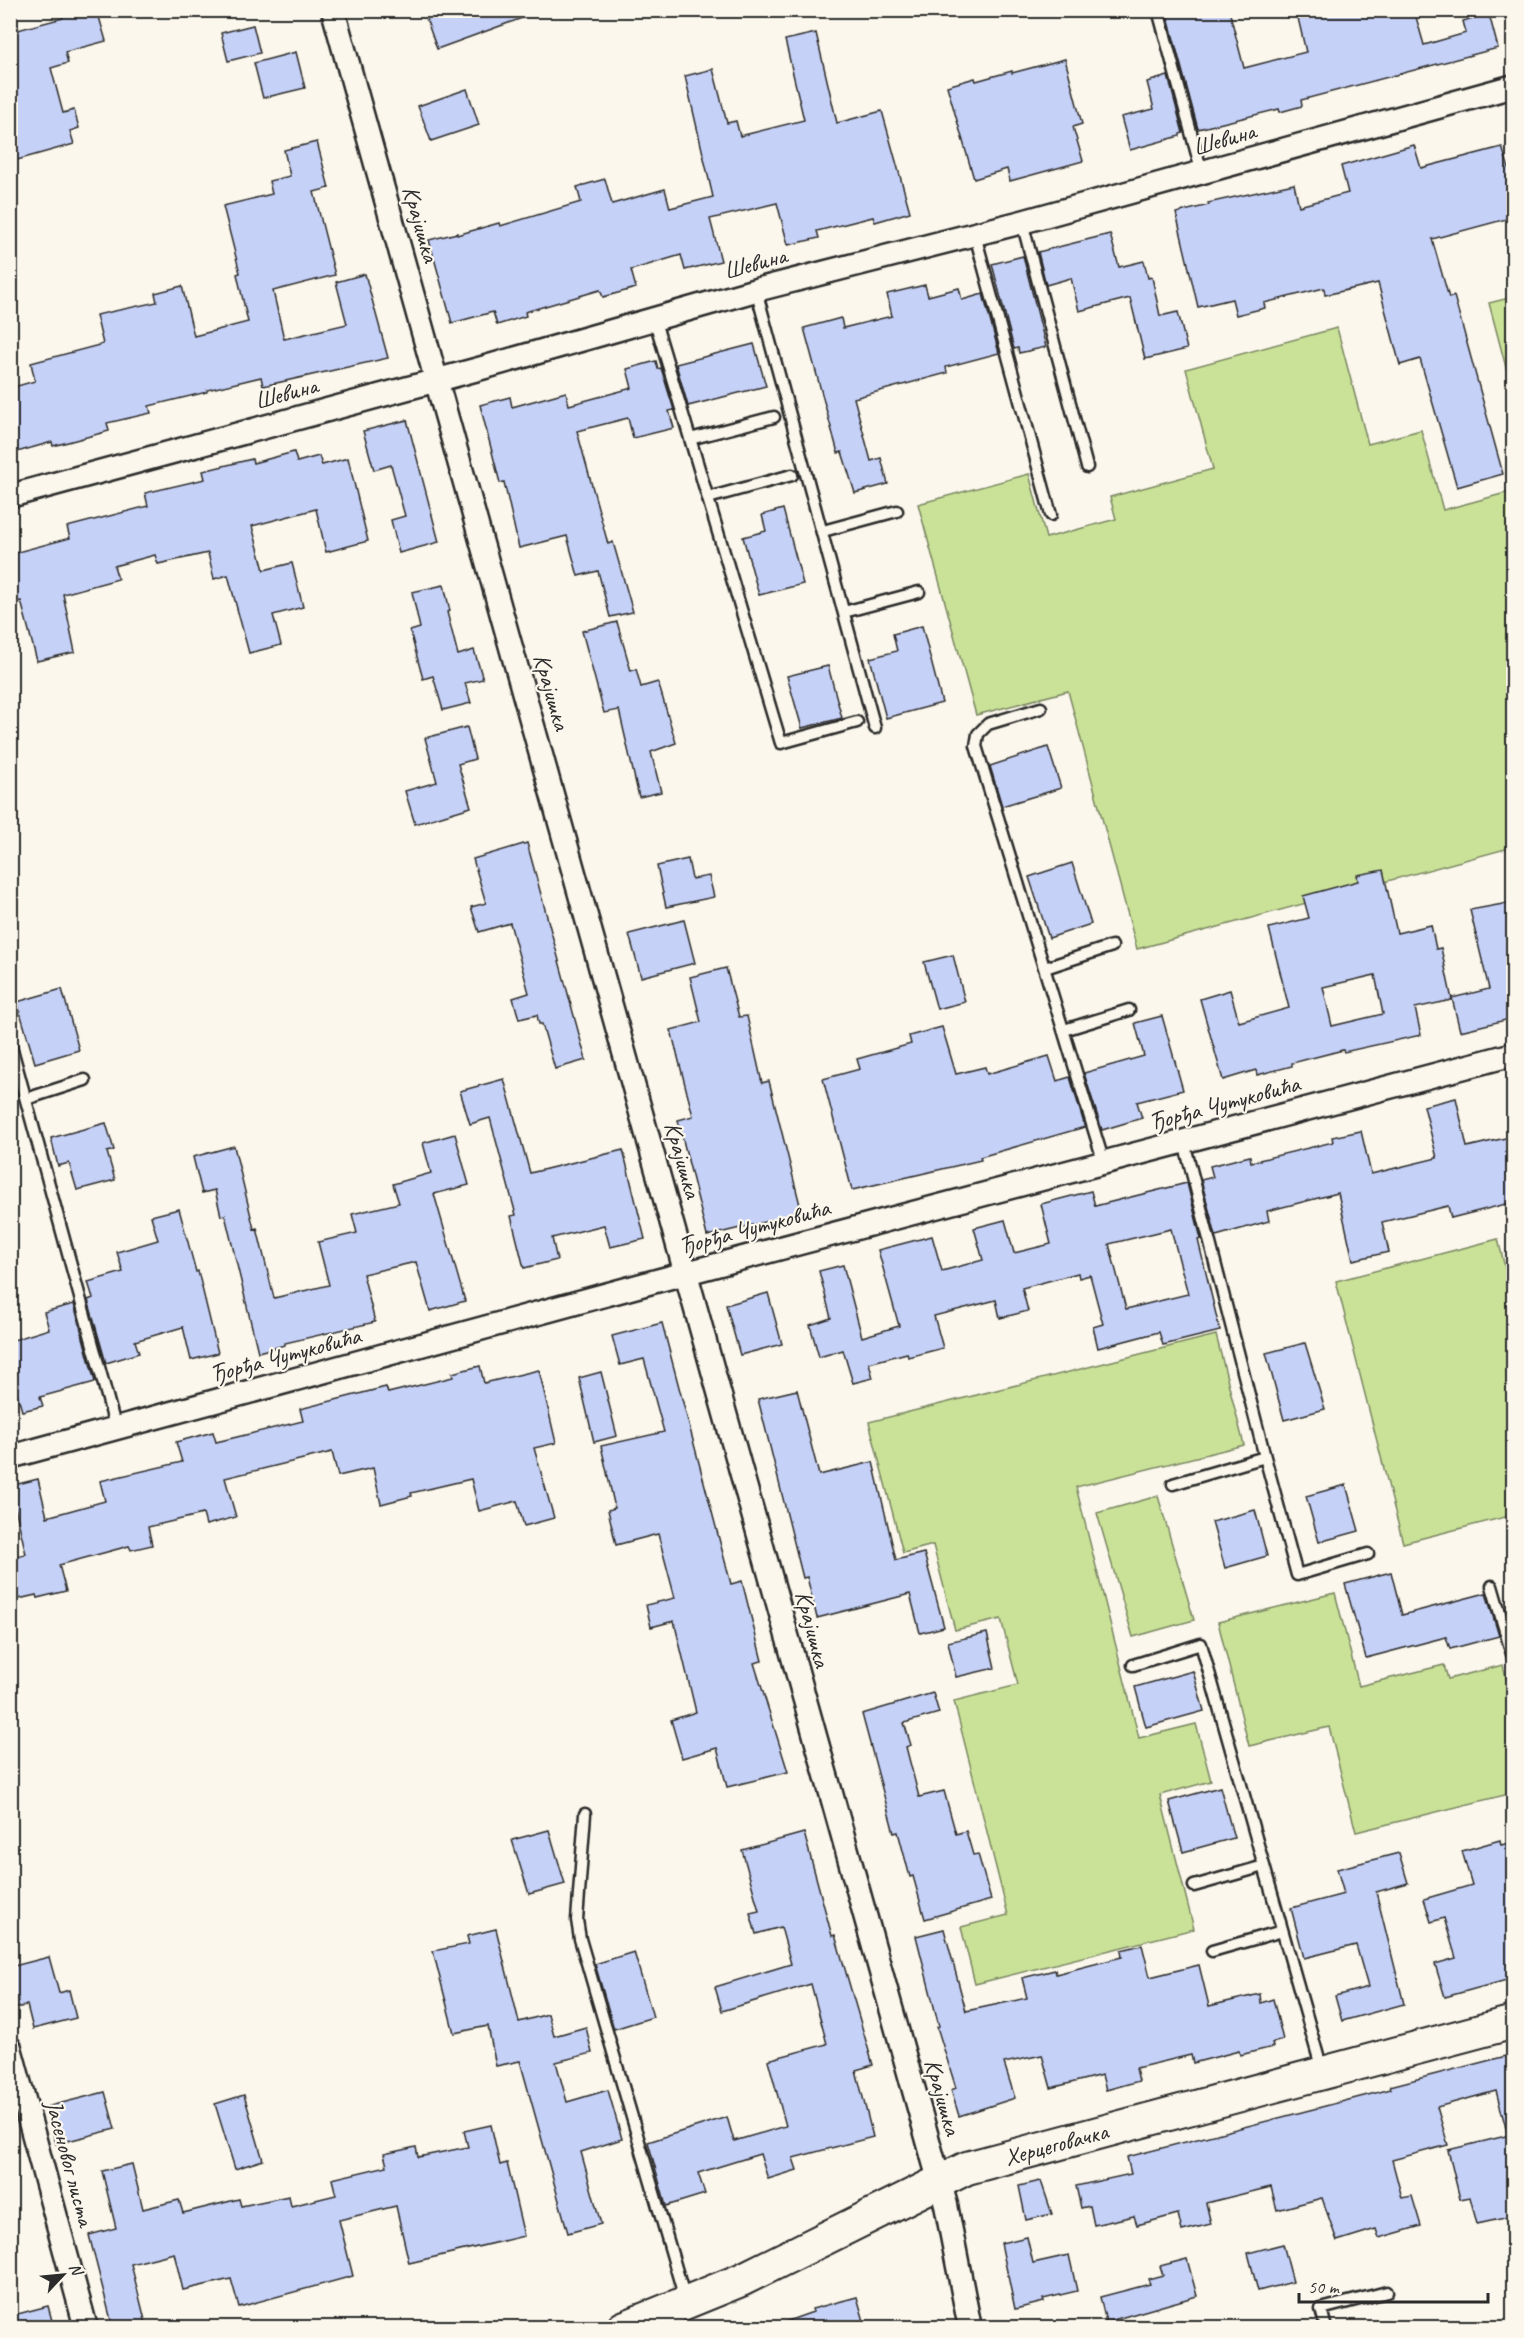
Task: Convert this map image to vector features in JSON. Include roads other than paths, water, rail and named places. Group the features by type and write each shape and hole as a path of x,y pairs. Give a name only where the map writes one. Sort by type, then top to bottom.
{"street":[{"name":"Крајишка","path":"333,10 939,2180 951,2226 970,2328"},
{"name":"Шевина","path":"10,496 437,380 756,290 975,235 1514,86"},
{"name":"Ђорђа Чутуковића","path":"10,1457 1514,1054"},
{"name":"Херцеговачка","path":"623,2328 686,2303 796,2253 939,2180 981,2163 1514,2022"},
{"name":"Јасеновог листа","path":"10,2048 86,2328"}],"lane":[{"path":"1158,10 1202,173"},
{"path":"1022,222 1087,467"},
{"path":"975,235 1051,515"},
{"path":"756,290 875,728"},
{"path":"654,318 781,743 857,722"},
{"path":"690,439 774,417"},
{"path":"708,498 792,475"},
{"path":"822,531 897,511"},
{"path":"844,612 919,592"},
{"path":"1041,708 988,724 978,734 976,746 1104,1163"},
{"path":"1045,968 1112,946"},
{"path":"1064,1030 1129,1010"},
{"path":"10,1042 116,1430"},
{"path":"26,1099 84,1080"},
{"path":"1184,1142 1297,1575 1368,1554"},
{"path":"1173,1484 1265,1457"},
{"path":"1492,1586 1514,1660"},
{"path":"1133,1665 1201,1644 1323,2073"},
{"path":"585,1814 577,1920 580,1939 686,2303"},
{"path":"1194,1886 1264,1866"},
{"path":"1212,1951 1282,1931"},
{"path":"1326,2328 1321,2308 1387,2292"}]}
